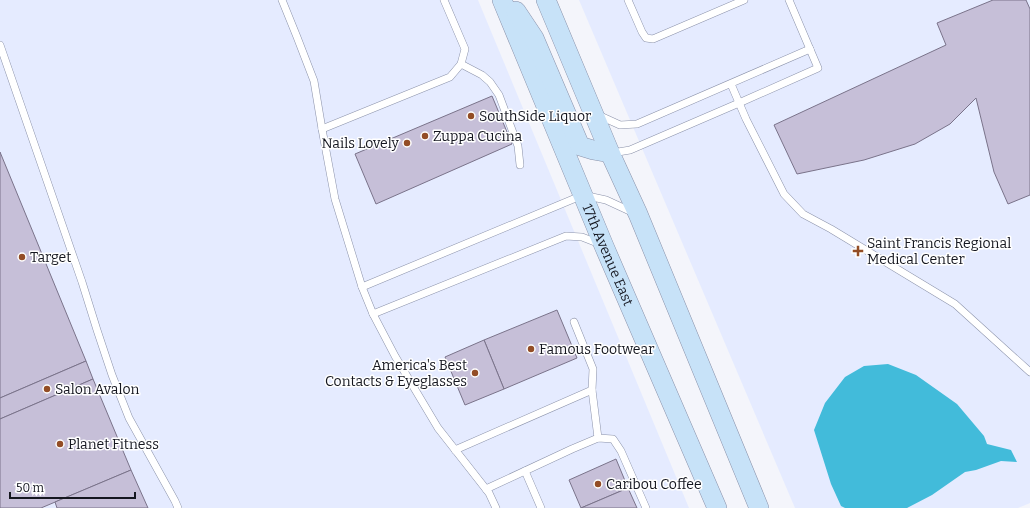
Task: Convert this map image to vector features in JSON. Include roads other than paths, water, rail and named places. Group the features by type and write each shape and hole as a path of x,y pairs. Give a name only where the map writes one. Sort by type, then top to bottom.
{"street":[{"name":"17th Avenue East","path":"502,0 604,246 717,508"},
{"path":"508,0 534,38 580,146 610,153"},
{"path":"546,0 610,153 638,214 759,508"}],"lane":[{"path":"282,0 314,81 335,199 362,287 373,314 395,356 438,428 489,493 496,508"},
{"path":"322,129 450,77 461,64 465,49 444,0"},
{"path":"628,0 642,32 646,38 653,39 735,2 744,0"},
{"path":"610,153 630,150 818,68 789,0"},
{"path":"0,45 82,282 112,375 129,418 178,508"},
{"path":"594,114 620,125 637,124 810,49"},
{"path":"461,64 482,75 490,82 499,95 518,146 520,164"},
{"path":"731,84 746,119 784,194 803,214 831,229 955,304 1030,372"},
{"path":"362,287 583,195 606,200 638,214"},
{"path":"373,314 566,236 582,237 604,246"},
{"path":"574,322 593,369 592,390 598,438"},
{"path":"455,450 592,390"},
{"path":"486,489 598,438 613,438 621,451 646,508"},
{"path":"525,471 541,508"}],"water":[{"path":"888,364 916,375 957,404 984,436 987,444 1011,450 1017,462 1001,461 976,470 965,472 932,495 907,508 845,508 841,506 831,484 814,430 825,403 845,377 864,366"}],"place":[{"name":"SouthSide Liquor","path":"471,116"},
{"name":"Zuppa Cucina","path":"425,136"},
{"name":"Nails Lovely","path":"407,143"},
{"name":"Saint Francis Regional Medical Center","path":"858,251"},
{"name":"Target","path":"22,257"},
{"name":"Famous Footwear","path":"531,349"},
{"name":"America's Best Contacts & Eyeglasses","path":"475,373"},
{"name":"Salon Avalon","path":"47,389"},
{"name":"Planet Fitness","path":"60,444"},
{"name":"Caribou Coffee","path":"598,484"}]}
